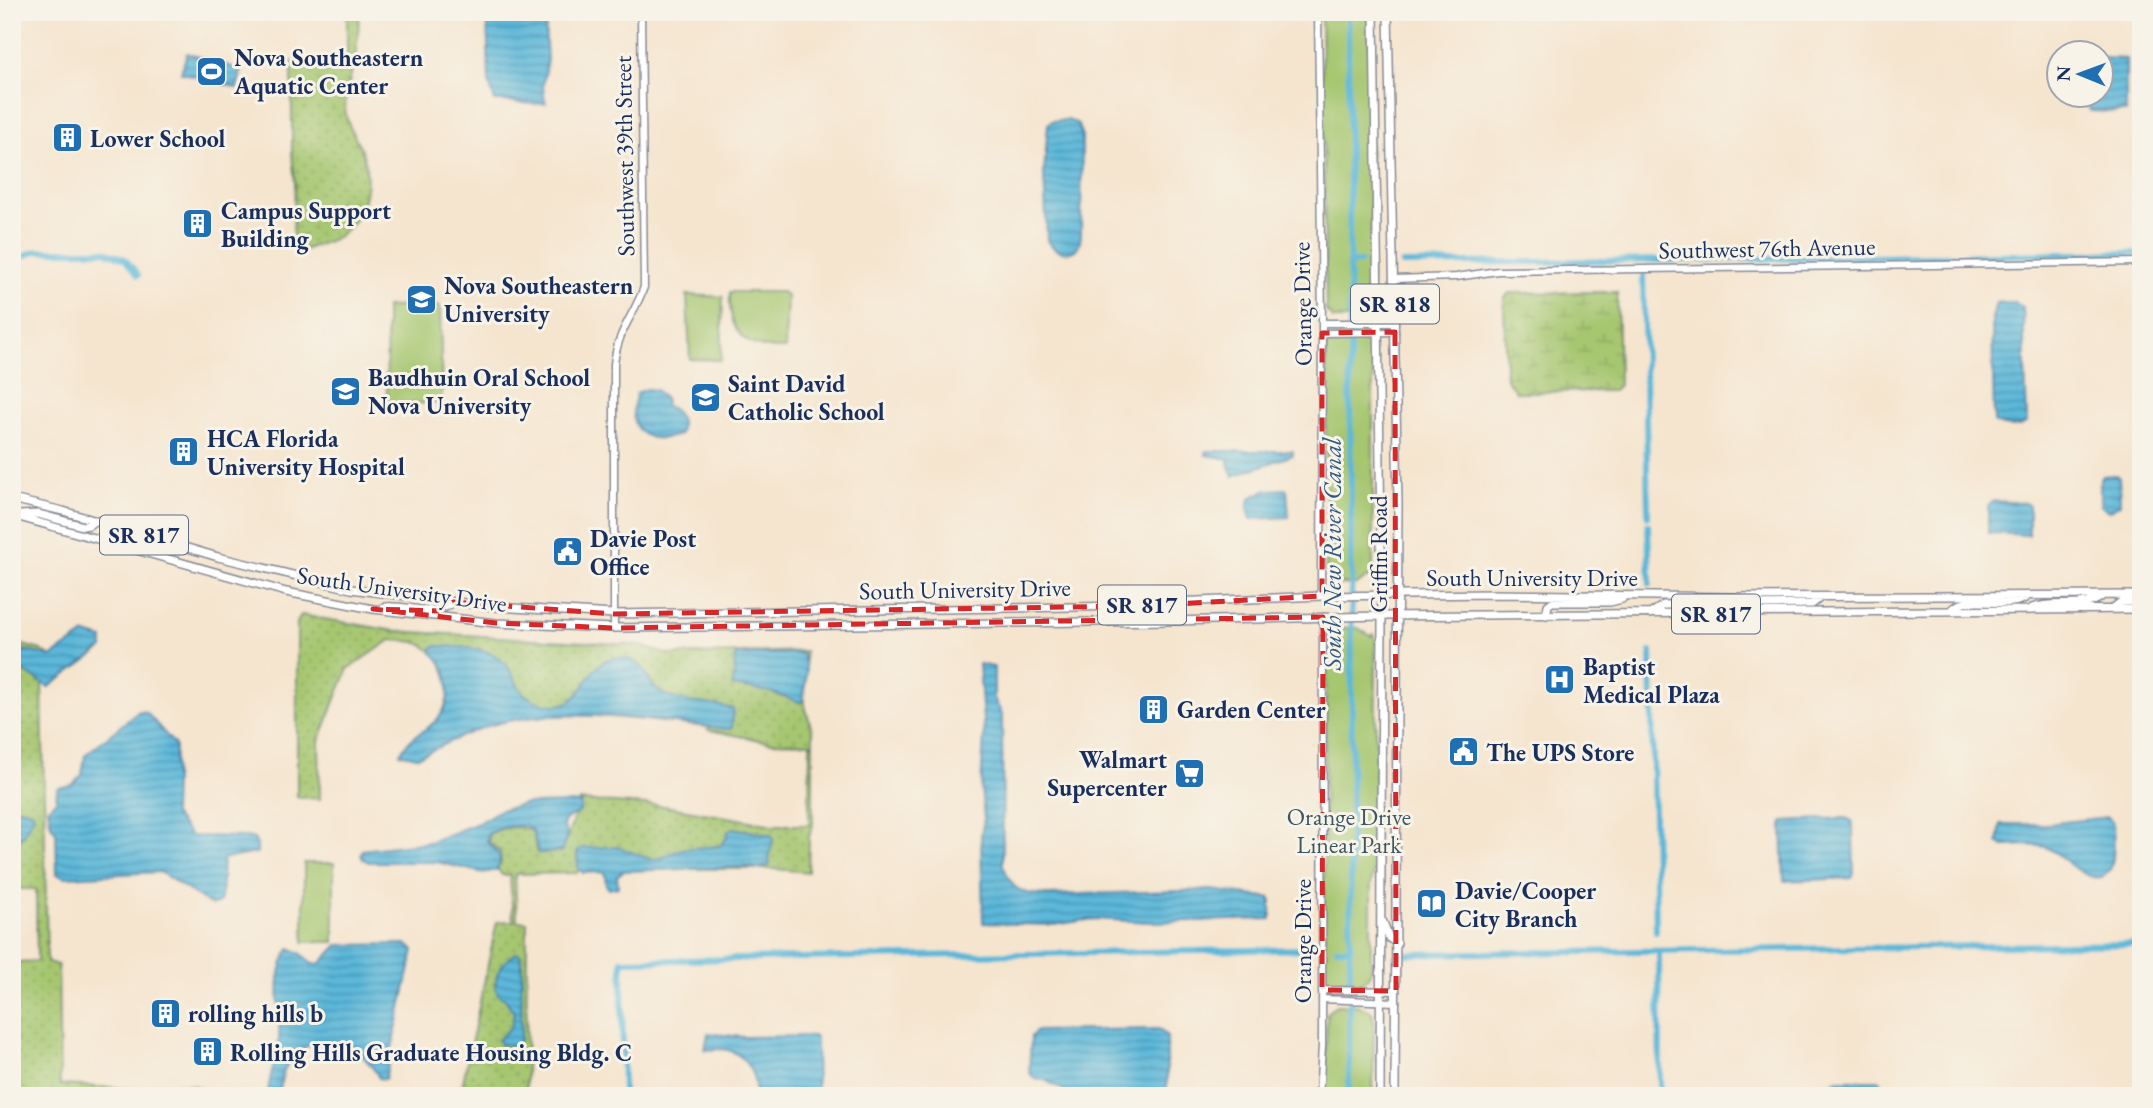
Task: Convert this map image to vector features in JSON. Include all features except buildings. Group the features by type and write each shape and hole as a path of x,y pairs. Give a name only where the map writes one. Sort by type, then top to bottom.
{"main road":[{"name":"Griffin Road","path":"1374,12 1382,616 1380,1096"},
{"name":"Griffin Road","path":"1388,12 1398,616 1395,1096"},
{"path":"1376,127 1383,139 1390,143"},
{"path":"1376,151 1383,153 1390,162"},
{"name":"South University Drive","path":"12,499 95,520 218,557 351,589 453,603 614,614 1135,606 1321,596 2141,595"},
{"path":"13,515 38,514 83,526 95,520"},
{"name":"South University Drive","path":"13,515 276,589 373,609 496,623 614,628 1365,616 2141,609"},
{"path":"2028,610 2044,603 2089,602 2103,595"},
{"path":"1546,615 1548,605 1552,601 1610,602 1632,596"},
{"path":"1952,610 1962,603 2019,602 2029,596"},
{"path":"1650,614 1664,605 1727,605 1736,597"},
{"path":"1714,614 1751,605 1812,604 1821,597"},
{"path":"2112,609 2122,602 2141,601"},
{"path":"373,609 396,606 439,611 453,603"},
{"path":"945,609 945,624"},
{"path":"812,611 813,626"},
{"path":"1380,915 1386,933 1397,943"}],"street":[{"name":"Southwest 39th Street","path":"614,628 616,346 644,287 641,12"},
{"name":"Orange Drive","path":"1318,12 1322,324 1321,596"},
{"name":"Southwest 76th Avenue","path":"1394,279 1456,277 1498,271 2141,262"},
{"path":"1322,324 1395,323"},
{"path":"1322,332 1395,332"},
{"name":"Orange Drive","path":"1320,1096 1323,617"},
{"path":"1322,990 1396,991"},
{"path":"1322,999 1396,1002"}],"highlighted area":[{"path":"1395,332 1396,991 1322,990 1323,617 614,628 496,623 373,609 439,611 453,602 614,614 1135,606 1322,596 1322,333"}],"green space":[{"path":"347,12 359,12 357,46 345,108 364,159 367,183 365,195 356,217 340,235 296,254 293,235 295,184 292,153 292,62 299,62 299,67 341,66 341,60 347,59"},
{"path":"1321,12 1369,12 1370,307 1364,318 1333,319 1326,311"},
{"path":"730,292 782,292 787,296 785,349 759,346 741,336 732,318"},
{"path":"1617,292 1619,385 1612,391 1516,392 1506,379 1504,299 1509,293"},
{"path":"687,295 723,297 721,360 690,359"},
{"path":"440,306 442,403 387,404 386,307"},
{"path":"1330,339 1367,339 1373,352 1373,578 1367,577 1357,585 1334,584 1326,570 1326,346"},
{"path":"301,615 395,631 637,645 670,655 805,651 804,702 813,734 813,825 809,837 808,872 774,869 581,869 576,873 515,874 517,921 527,922 526,1096 460,1096 497,922 513,921 510,875 502,875 497,868 501,863 500,852 489,842 489,834 510,827 527,829 532,831 537,853 562,852 580,801 664,806 773,825 809,825 810,743 770,742 708,730 708,727 649,720 559,715 500,722 471,731 417,757 400,753 440,716 448,697 448,687 447,677 438,659 423,645 391,640 348,669 319,741 320,799 297,797 297,623"},
{"name":"Orange Drive Linear Park","path":"1358,628 1371,636 1374,634 1376,639 1375,869 1371,883 1371,971 1362,982 1340,986 1328,979 1324,973 1327,641 1335,630"},
{"path":"85,634 103,639 103,648 49,687 42,682 47,962 58,965 60,1085 284,1096 12,1096 12,963 37,961 36,889 12,889 12,642 41,650 51,657"},
{"path":"304,863 334,863 334,942 304,942"},
{"path":"1336,1005 1357,1005 1372,1012 1373,1096 1324,1096 1327,1013"},
{"path":"179,1084 197,1087 203,1096 149,1096 145,1092 151,1085"}],"water":[{"path":"487,12 548,12 547,64 543,85 546,103 495,101 489,83"},
{"name":"Nova Southeastern Aquatic Center","path":"187,53 242,70 237,88 181,72"},
{"path":"2114,59 2126,59 2126,112 2090,111 2089,108 2114,108"},
{"path":"1067,120 1077,123 1082,136 1081,236 1077,248 1070,252 1056,249 1047,240 1044,172 1048,124 1052,121"},
{"path":"2014,302 2023,307 2027,422 2010,427 1994,422 1992,318 1996,303"},
{"path":"646,389 656,390 666,400 665,405 677,413 681,421 679,435 656,438 640,431 633,416 634,405 637,393"},
{"path":"1206,451 1293,451 1293,455 1233,476 1229,459 1206,455"},
{"path":"2117,475 2120,504 2109,511 2100,505 2100,478"},
{"path":"1287,489 1289,517 1251,519 1248,509 1250,498 1267,490"},
{"path":"1994,501 2025,503 2029,506 2029,535 1988,533 1988,506"},
{"path":"85,634 103,639 103,648 49,687 12,664 12,649 51,657"},
{"path":"432,648 469,648 493,654 506,664 521,691 527,696 535,701 560,705 577,695 602,663 614,658 628,659 640,665 655,688 667,696 733,709 732,728 593,715 539,717 487,726 417,757 400,753 443,712 448,684 443,666 432,653"},
{"path":"801,653 806,670 803,701 732,686 736,655"},
{"path":"979,664 994,667 994,698 1002,715 1003,865 1014,886 1024,892 1048,895 1211,890 1271,898 1271,919 1151,922 1094,919 1053,925 983,923 981,836 984,819 981,788 984,734"},
{"path":"139,711 146,712 175,745 173,815 191,836 247,837 254,839 257,845 257,853 223,859 221,900 217,904 211,905 160,872 66,877 57,874 56,832 51,825 48,808 56,800 57,788 72,785 82,775 85,755"},
{"path":"12,803 15,807 32,811 34,816 12,853"},
{"path":"581,803 580,812 567,818 563,824 567,835 562,851 538,853 533,831 525,825 504,827 488,834 487,842 500,858 497,870 484,873 437,862 369,862 361,855 362,850 429,842 478,823 500,810 525,804"},
{"path":"2108,817 2113,823 2114,852 2109,870 2104,876 2084,874 2043,846 2004,846 1998,842 2001,824 2046,824"},
{"path":"1846,818 1852,821 1853,826 1852,878 1784,881 1784,821"},
{"path":"733,828 771,835 773,839 770,865 760,869 749,867 623,871 617,876 618,887 609,889 605,874 583,873 578,868 577,851 582,848 618,847 650,859 661,858 681,849 720,846 727,838 728,831"},
{"path":"406,944 414,950 385,1079 379,1078 371,1065 348,1046 322,1042 311,1044 294,1056 283,1075 281,1096 268,1096 279,1035 280,972 290,948 302,954 312,964 321,963 338,945"},
{"path":"515,953 520,954 522,959 521,1037 517,1046 500,1044 498,1040 511,1027 514,1013 505,999 498,995 496,988 497,976 502,966"},
{"path":"1159,1029 1167,1037 1167,1096 1074,1096 1045,1080 1034,1078 1029,1072 1031,1036 1037,1031"},
{"path":"708,1033 743,1037 813,1036 816,1039 817,1096 755,1096 752,1075 741,1057 728,1050 705,1050"},
{"path":"1836,1080 1880,1080 1893,1096 1828,1096 1828,1088"}],"waterway":[{"name":"South New River Canal","path":"1348,12 1352,699 1349,1096"},
{"path":"12,264 36,251 105,251 125,259 138,275"},
{"path":"1402,264 2141,253"},
{"path":"1349,263 1360,262"},
{"path":"1643,272 1648,516"},
{"path":"1648,525 1650,584"},
{"path":"1651,652 1656,931"},
{"path":"1406,954 2141,944"},
{"path":"1337,948 1350,948"},
{"path":"623,1096 622,961 1309,949"},
{"path":"1659,951 1660,1096"}],"place":[{"name":"Nova Southeastern Aquatic Center","path":"211,71"},
{"name":"Lower School","path":"67,138"},
{"name":"Campus Support Building","path":"198,224"},
{"name":"Nova Southeastern University","path":"421,299"},
{"name":"Baudhuin Oral School Nova University","path":"345,391"},
{"name":"Saint David Catholic School","path":"705,397"},
{"name":"HCA Florida University Hospital","path":"184,452"},
{"name":"Davie Post Office","path":"567,552"},
{"name":"Baptist Medical Plaza","path":"1560,680"},
{"name":"Garden Center","path":"1154,709"},
{"name":"The UPS Store","path":"1463,752"},
{"name":"Walmart Supercenter","path":"1190,773"},
{"name":"Davie/Cooper City Branch","path":"1432,904"},
{"name":"rolling hills b","path":"165,1013"},
{"name":"Rolling Hills Graduate Housing Bldg. C","path":"207,1052"}]}
